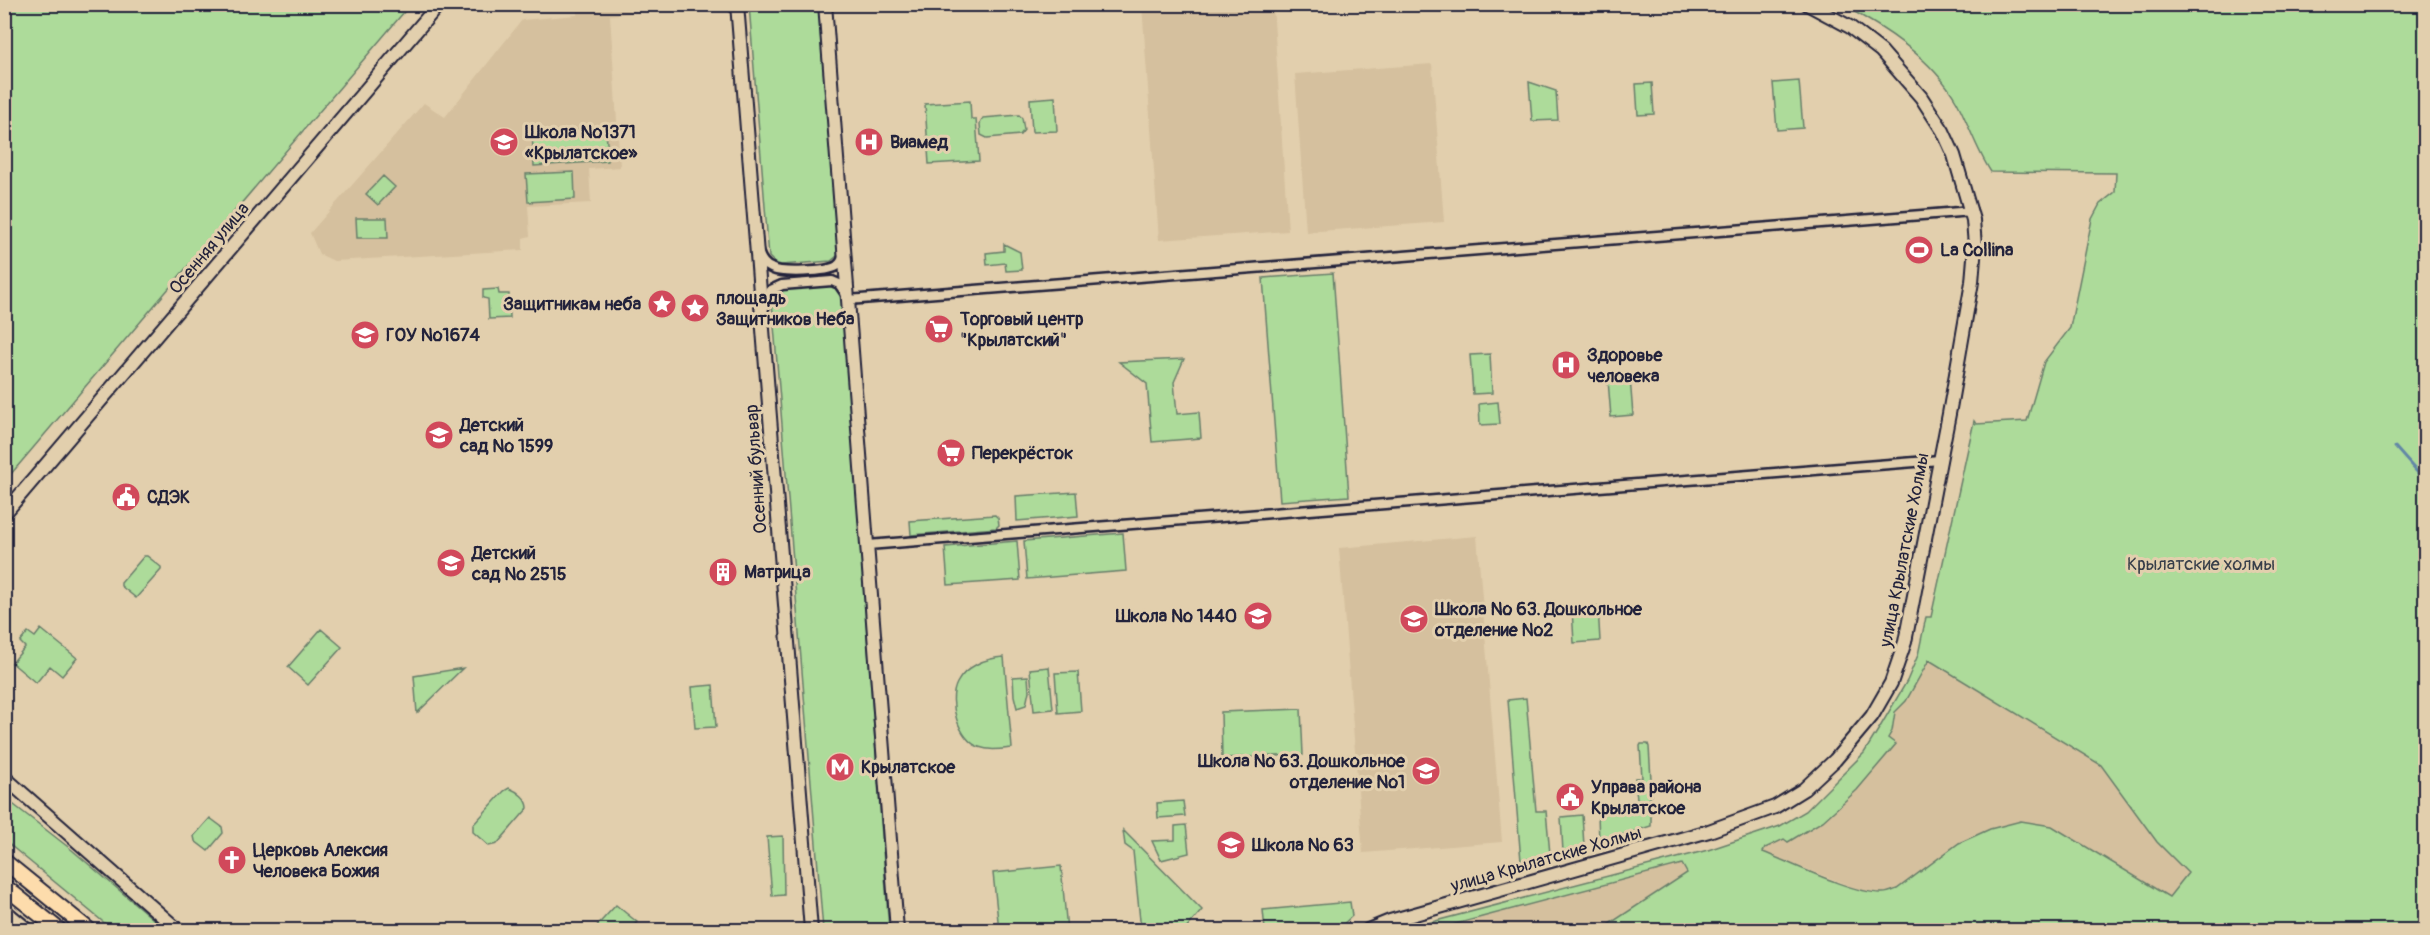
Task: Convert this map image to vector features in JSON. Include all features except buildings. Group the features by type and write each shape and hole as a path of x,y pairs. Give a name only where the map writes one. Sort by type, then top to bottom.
{"main road":[{"path":"4,861 89,930"},
{"path":"4,886 59,930"}],"street":[{"name":"Осенняя улица","path":"4,514 440,4"},
{"name":"Осенний бульвар","path":"737,4 811,930"},
{"path":"825,4 897,930"},
{"name":"улица Крылатские Холмы","path":"1368,930 1390,921 1709,831 1775,807 1804,789 1835,760 1872,716 1891,683 1899,664 1911,616 1972,282 1975,246 1972,211 1954,155 1943,130 1921,97 1881,51 1865,38 1807,4"},
{"path":"848,298 1972,211"},
{"path":"756,244 765,264 784,272 835,267 842,260 844,248"},
{"path":"762,314 771,290 782,285 832,282 838,284 848,298"},
{"path":"868,545 1940,460"},
{"path":"4,777 178,930"},
{"path":"4,788 71,835"},
{"path":"4,910 28,930"}],"shaded area":[{"name":"Школа №1371 «Крылатское»","path":"577,5 641,5 641,12 610,15 620,167 589,169 591,203 528,206 530,236 523,238 523,250 334,261 319,254 310,233 424,103 445,117 522,20 577,15"},
{"path":"1142,5 1273,5 1288,231 1159,240"},
{"path":"1432,64 1444,222 1306,232 1295,74"},
{"path":"1477,536 1502,842 1363,853 1339,548"},
{"path":"1928,660 2101,765 2157,842 2188,873 2169,898 2052,827 1887,894 1867,892 1763,852 1765,848 1784,839 1788,842 1823,821 1857,790 1895,744 1888,738 1892,731 1895,712 1906,701"},
{"path":"1682,863 1687,873 1600,930 1433,930"}],"green space":[{"path":"4,5 410,5 5,481"},
{"path":"749,5 818,5 838,249 837,256 831,261 781,265 769,257"},
{"name":"Крылатские холмы","path":"1842,5 2425,5 2425,930 1600,930 1687,873 1682,864 1433,930 1401,930 1708,850 1780,826 1806,811 1864,753 1907,681 1918,655 1926,617 1931,617 1974,421 1976,424 2027,421 2044,362 2070,328 2092,219 2100,204 2115,192 2116,173 1991,172 1947,86 1921,58 1891,34","holes":["1929,660 2101,765 2157,842 2188,873 2169,897 2052,826 2021,821 1990,829 1959,843 1897,889 1885,893 1870,892 1840,884 1763,852 1765,848 1784,839 1788,842 1823,821 1857,790 1896,744 1888,738 1892,731 1895,712 1906,701"]},
{"path":"1799,81 1803,128 1777,130 1773,83"},
{"path":"1529,82 1556,91 1558,120 1532,121"},
{"path":"1652,83 1654,114 1638,115 1636,84"},
{"path":"1055,97 1057,131 1032,132 1030,99"},
{"path":"970,101 971,119 976,119 979,161 929,164 925,104"},
{"path":"1019,115 1022,118 1024,130 1020,135 987,138 981,135 980,124 983,118"},
{"path":"606,128 608,161 534,166 532,133"},
{"path":"574,172 575,199 528,202 526,174"},
{"path":"383,176 395,187 378,205 366,194"},
{"path":"356,218 387,218 388,238 357,238"},
{"path":"1004,244 1020,252 1022,270 1006,271 1005,263 987,265 986,253 1004,251"},
{"path":"1333,273 1349,496 1280,501 1263,278"},
{"path":"831,285 839,289 842,297 889,930 823,930 772,301 774,294 779,290"},
{"path":"498,289 499,294 509,294 510,318 489,319 488,299 483,298 483,290"},
{"path":"1490,354 1492,393 1473,394 1470,355"},
{"path":"1184,359 1174,382 1177,414 1199,412 1201,438 1152,442 1147,384 1119,362"},
{"path":"1630,378 1633,415 1611,417 1608,380"},
{"path":"1498,402 1500,424 1480,425 1479,404"},
{"path":"1076,492 1078,516 1017,521 1016,496"},
{"path":"995,515 999,525 996,528 911,535 910,521"},
{"path":"1123,533 1126,571 1027,579 1024,541"},
{"path":"1017,541 1020,580 948,585 945,547"},
{"path":"144,556 161,567 161,570 136,598 121,586 121,583"},
{"path":"1598,606 1600,641 1574,643 1572,608"},
{"path":"41,629 77,658 62,676 50,666 36,683 12,663 25,647 20,642 28,632 35,637"},
{"path":"321,629 342,647 308,685 288,667"},
{"path":"1004,657 1012,748 979,747 966,737 961,729 954,710 954,691 961,677 971,668 990,659"},
{"path":"1049,667 1053,709 1034,711 1030,669"},
{"path":"463,668 417,713 414,676"},
{"path":"1078,672 1081,711 1058,713 1055,673"},
{"path":"1028,676 1029,691 1026,705 1017,708 1013,677"},
{"path":"713,685 716,727 695,728 692,687"},
{"path":"1526,698 1536,811 1546,811 1550,854 1521,861 1508,700"},
{"path":"1301,709 1303,755 1222,758 1221,712"},
{"path":"1641,744 1648,744 1649,747 1652,795 1648,800 1637,799 1635,778 1642,778"},
{"path":"509,788 522,796 528,808 497,844 489,846 473,832 473,825"},
{"path":"5,798 72,850 166,930 113,930 5,841"},
{"path":"1183,801 1185,816 1158,818 1157,803"},
{"path":"1644,810 1651,815 1651,826 1599,842 1598,814"},
{"path":"1582,815 1584,846 1563,852 1561,817"},
{"path":"210,818 222,827 223,833 208,851 195,841 194,836"},
{"path":"1186,825 1189,853 1161,860 1152,841 1175,840 1175,826"},
{"path":"1123,830 1202,910 1185,930 1141,930 1133,851 1125,845"},
{"path":"783,836 784,895 772,896 767,837"},
{"path":"1061,866 1067,930 999,930 993,873"},
{"path":"1350,902 1352,916 1337,930 1265,930 1263,910"},
{"path":"616,905 637,922 630,930 593,930"}],"waterway":[{"path":"2395,447 2426,482"}],"place":[{"name":"Школа №1371 «Крылатское»","path":"504,142"},
{"name":"Виамед","path":"869,142"},
{"name":"La Collina","path":"1919,250"},
{"name":"Защитникам неба","path":"662,304"},
{"name":"площадь Защитников Неба","path":"695,308"},
{"name":"Торговый центр \"Крылатский\"","path":"939,329"},
{"name":"ГОУ №1674","path":"365,335"},
{"name":"Здоровье человека","path":"1566,365"},
{"name":"Детский сад № 1599","path":"439,435"},
{"name":"Перекрёсток","path":"951,453"},
{"name":"СДЭК","path":"126,497"},
{"name":"Детский сад № 2515","path":"451,563"},
{"name":"Матрица","path":"723,572"},
{"name":"Школа № 1440","path":"1258,616"},
{"name":"Школа № 63. Дошкольное отделение №2","path":"1414,619"},
{"name":"Крылатское","path":"840,767"},
{"name":"Школа № 63. Дошкольное отделение №1","path":"1426,771"},
{"name":"Управа района Крылатское","path":"1570,797"},
{"name":"Школа № 63","path":"1231,845"},
{"name":"Церковь Алексия Человека Божия","path":"232,860"}]}
